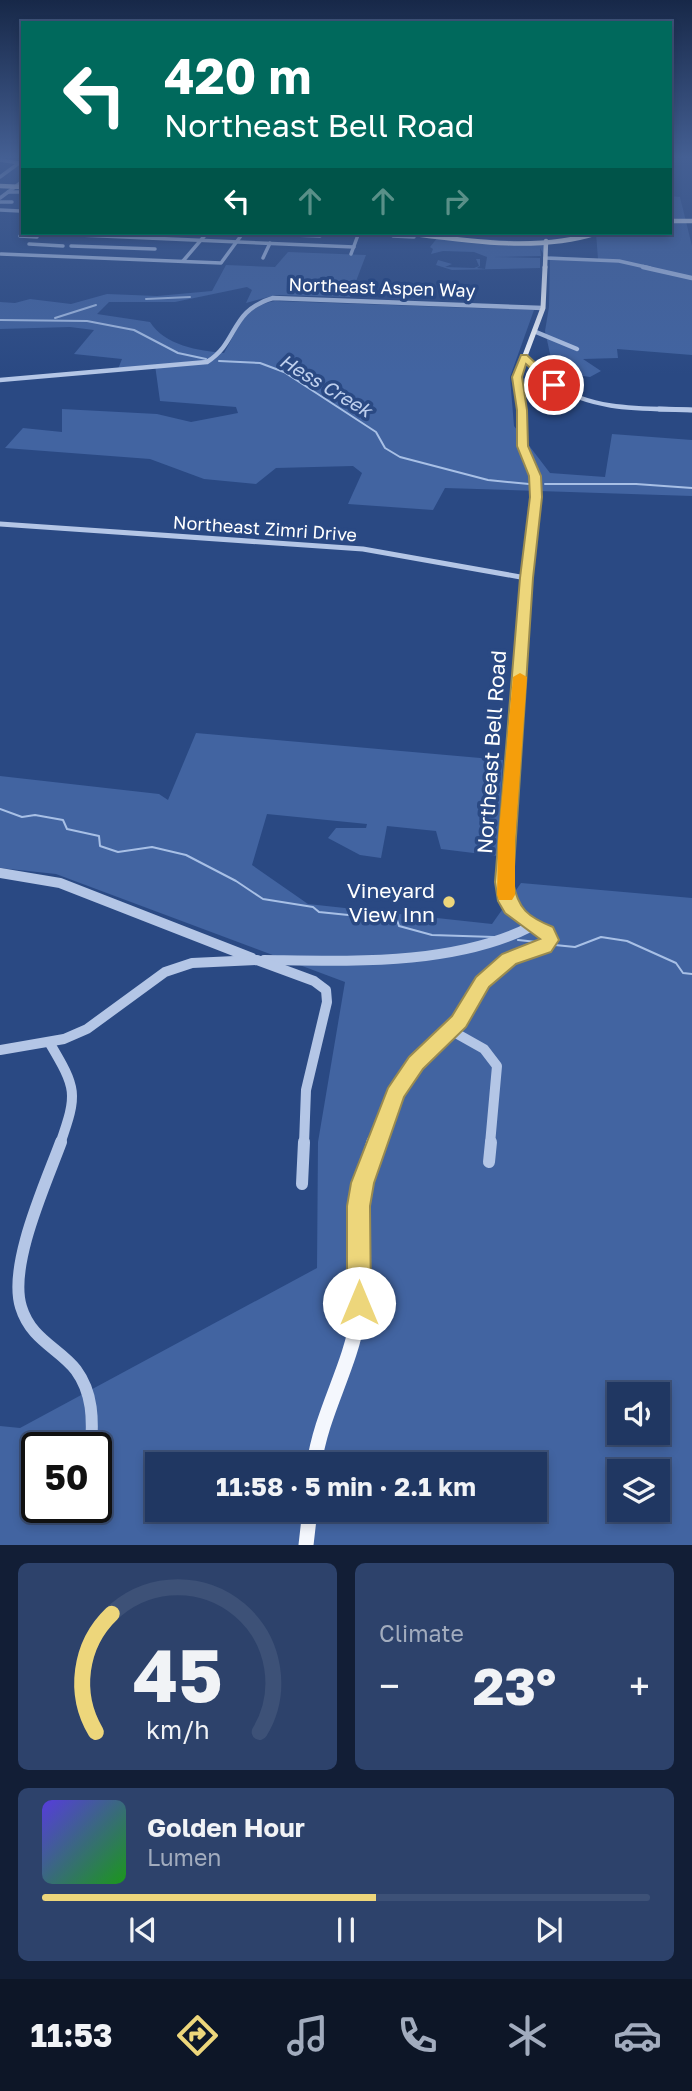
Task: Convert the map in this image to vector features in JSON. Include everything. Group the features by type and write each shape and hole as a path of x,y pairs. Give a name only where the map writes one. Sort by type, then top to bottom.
{"main road":[{"path":"462,235 544,238 591,235"},
{"name":"Northeast Bell Road","path":"316,1452 322,1420 356,1326 360,1279 357,1226 362,1183 378,1136 403,1080 416,1063 452,1031 483,982 497,968 516,955 547,945 549,937 546,932 532,926 512,909 507,901 504,882 526,578 536,485 523,446 522,410 517,377 543,308 544,238"},
{"path":"306,1545 309,1522"}],"street":[{"path":"16,255 37,237 27,235"},
{"path":"57,256 79,235"},
{"path":"97,235 355,247"},
{"path":"146,260 168,235"},
{"path":"183,261 204,235"},
{"path":"1,254 221,263 242,235"},
{"path":"311,252 320,235"},
{"path":"351,254 358,235"},
{"path":"394,235 414,237"},
{"path":"263,258 270,243"},
{"path":"29,244 155,249"},
{"path":"545,258 622,262 692,278"},
{"name":"Northeast Aspen Way","path":"0,380 207,362 218,355 248,306 273,298 543,308"},
{"path":"536,332 577,349"},
{"path":"524,357 554,385 590,401 692,410"},
{"name":"Northeast Zimri Drive","path":"0,524 363,549 526,578"},
{"path":"0,873 60,883 314,981 326,990 306,1090 302,1184"},
{"path":"0,1050 49,1042 87,1029 150,982 177,967 200,962 409,956 495,943 532,926"},
{"path":"452,1031 486,1050 494,1057 497,1066 489,1162"},
{"path":"49,1042 69,1076 74,1105 24,1247 18,1288 21,1308 32,1327 44,1344 75,1369 86,1388 93,1415 92,1432"}],"shaded area":[{"path":"672,230 688,230 692,246 692,355 617,349 618,358 583,359 601,371 590,377 554,372 545,331 549,307 550,256 598,259 596,235 672,235"},
{"path":"438,237 540,242 544,243 544,255 540,248 541,256 493,257 540,258 540,268 452,270 436,265 438,260 452,264 445,267 474,268 479,266 476,259 480,259 480,266 477,268 485,269 487,257 474,252 443,251 431,254 433,249 430,247"},
{"path":"288,252 366,255 350,297 276,295 246,303 252,290 247,287 175,302 109,302 97,314 150,322 156,330 173,341 204,351 224,353 249,313 275,301 534,310 510,377 514,426 550,473 605,477 612,434 692,440 692,496 445,488 433,510 348,504 362,473 353,466 276,468 256,484 204,479 150,459 5,448 23,428 62,432 62,409 157,414 191,422 238,413 236,407 160,401 155,365 118,369 122,359 74,354 94,330 70,327 0,329 0,302 15,303 30,299 71,304 107,294 157,296 212,291 226,265 275,267"},
{"path":"196,733 503,760 498,856 441,849 436,831 387,826 381,858 360,855 328,838 336,828 366,828 367,824 267,814 252,865 308,904 492,924 521,883 692,898 692,1545 0,1545 0,1426 20,1428 317,1268 318,1142 345,982 56,874 0,868 0,776 159,794 168,800"}],"waterway":[{"path":"146,299 190,297"},
{"path":"55,318 96,305"},
{"name":"Hess Creek","path":"0,320 87,321 134,330 178,353 206,359"},
{"name":"Hess Creek","path":"219,361 260,363 284,372 376,432 385,448 400,457 488,480 529,484"},
{"name":"Hess Creek","path":"545,484 636,484 692,488"},
{"path":"0,809 22,817 35,815 63,820 67,829 99,836 100,846 118,852 152,847 186,855 236,881 263,899 313,907 319,912 397,920 399,926 432,935 494,937"},
{"path":"555,945 575,947 601,937 627,941 676,963 683,973 692,974"},
{"path":"518,940 537,942"}],"slow traffic":[{"path":"506,895 506,841 520,677"}],"place":[{"name":"Vineyard View Inn","path":"449,902"}],"route":[{"path":"359,1303 358,1206 362,1183 395,1094 416,1063 452,1031 483,982 509,959 544,947 549,940 546,932 532,926 512,909 507,901 504,882 526,578 536,497 535,476 523,446 522,410 517,384 519,367 524,357 554,385"}]}
